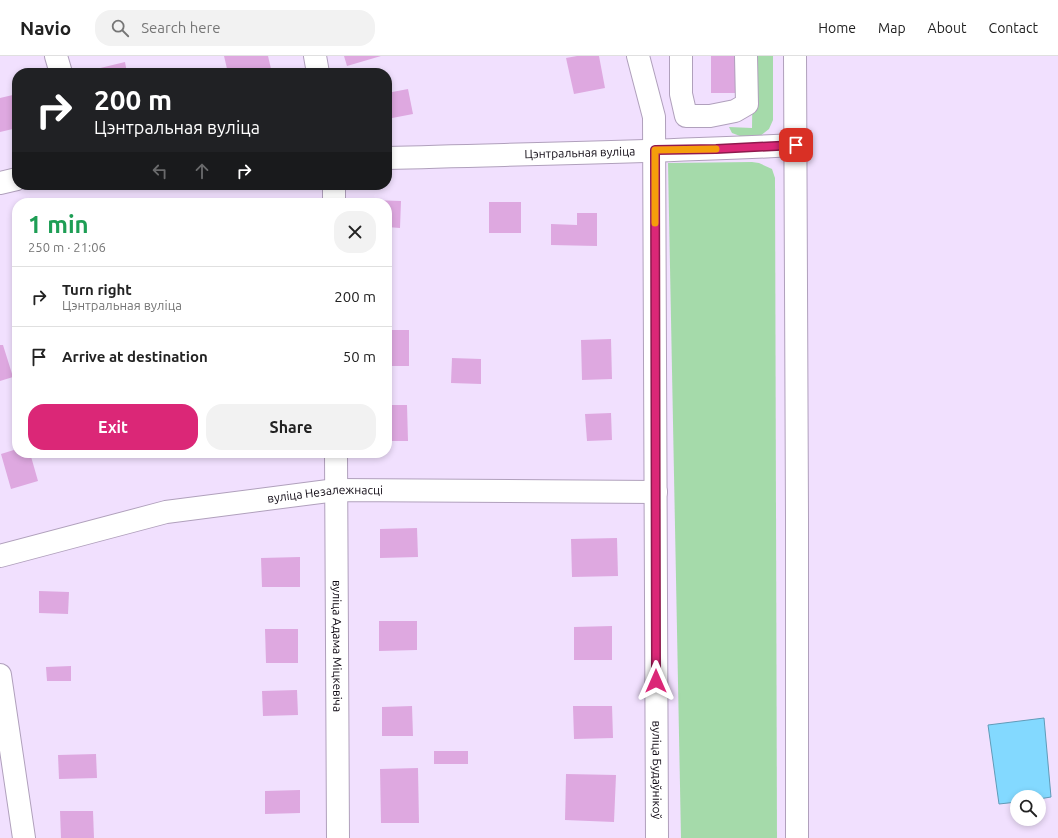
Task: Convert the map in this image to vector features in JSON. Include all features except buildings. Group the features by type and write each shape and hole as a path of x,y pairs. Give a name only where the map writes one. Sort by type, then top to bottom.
{"street":[{"path":"56,56 60,68"},
{"path":"315,56 317,68"},
{"name":"вуліца Будаўнікоў","path":"638,56 654,117 655,150 657,838"},
{"path":"681,56 680,94 686,116 710,116 735,111 747,104 746,56"},
{"path":"795,56 797,838"},
{"path":"710,116 716,149"},
{"name":"Цэнтральная вуліца","path":"392,158 716,149 796,145"},
{"path":"0,183 12,180"},
{"name":"вуліца Адама Міцкевіча","path":"336,458 338,838"},
{"name":"вуліца Незалежнасці","path":"0,556 166,512 336,490 656,492"},
{"path":"0,675 24,838"}],"green space":[{"path":"753,56 773,56 773,120 769,129 760,136 740,136 732,133 729,127 752,128"},
{"path":"668,163 759,163 772,169 775,178 777,838 681,838"}],"water":[{"path":"1044,718 1051,797 1046,798 1046,790 1010,790 1010,803 999,804 988,725"}],"slow traffic":[{"path":"655,223 655,150 716,149"}],"route":[{"path":"656,681 655,150 796,145"}]}
